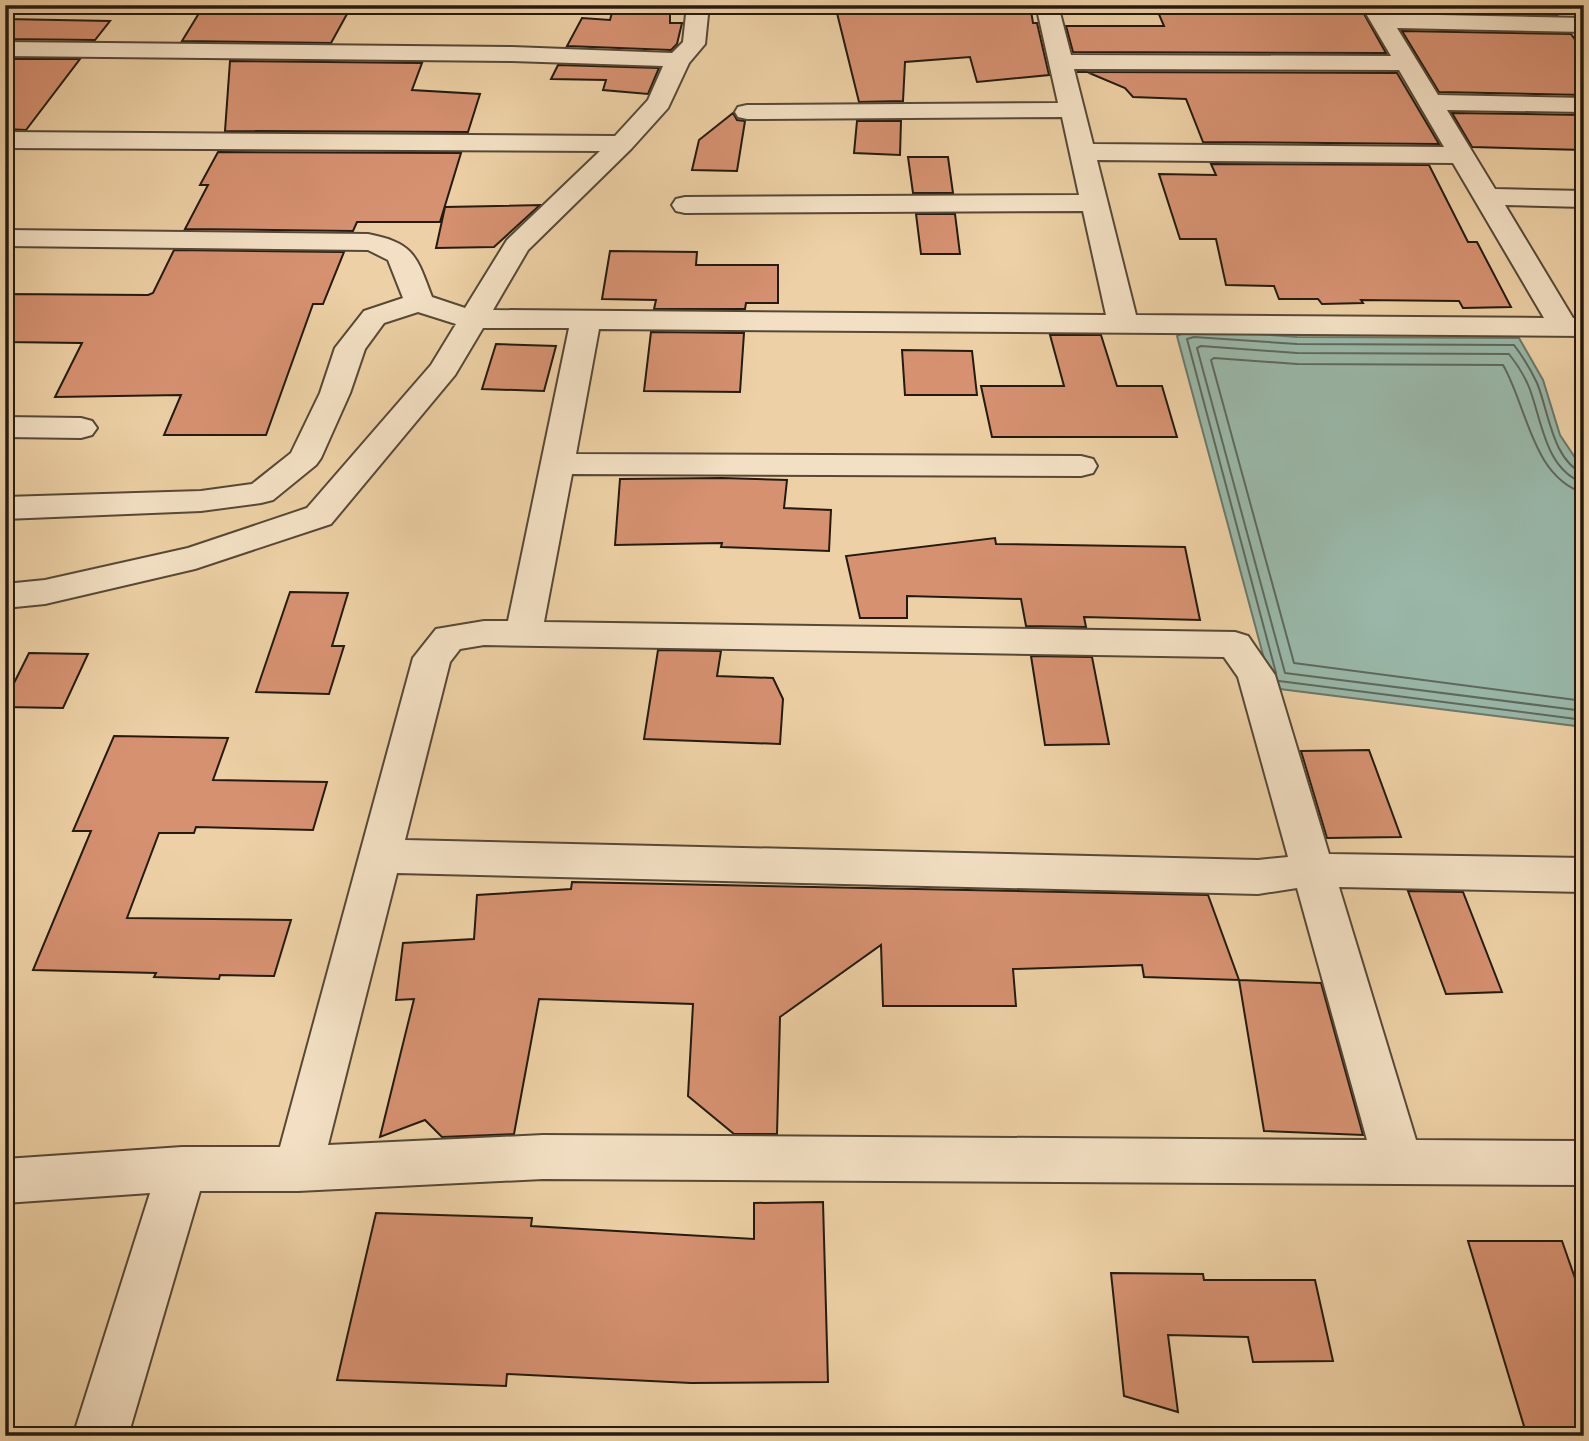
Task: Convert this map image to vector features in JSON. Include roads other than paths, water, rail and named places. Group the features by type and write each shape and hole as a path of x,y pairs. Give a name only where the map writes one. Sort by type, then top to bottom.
{"street":[{"path":"5,596 45,592 195,558 319,516 444,369 517,246 622,144 659,103 678,60 694,44 698,5"},
{"path":"1047,5 1123,323"},
{"path":"1376,13 1584,25"},
{"path":"1376,13 1486,197 1574,327"},
{"path":"5,50 512,54 678,60"},
{"path":"1060,62 1406,63"},
{"path":"1429,102 1584,105"},
{"path":"747,112 1072,110"},
{"path":"5,140 622,144"},
{"path":"1082,152 1461,155"},
{"path":"1486,197 1584,199"},
{"path":"685,205 1094,203"},
{"path":"5,238 349,240 383,244 404,257 419,302"},
{"path":"5,508 201,501 261,493 304,458 335,393 350,348 374,317 419,302 444,313 474,318 1574,327"},
{"path":"524,633 586,319"},
{"path":"5,427 80,428"},
{"path":"558,464 1081,466"},
{"path":"299,1169 432,657 449,638 484,633 1235,645 1256,675 1398,1162"},
{"path":"380,856 1244,877 1311,870 1584,875"},
{"path":"5,1181 182,1169 299,1169 542,1157 1584,1163"},
{"path":"100,1436 182,1169"}],"water":[{"path":"1192,329 1297,337 1519,338 1543,380 1560,435 1584,471 1584,727 1272,688 1177,336"}]}
